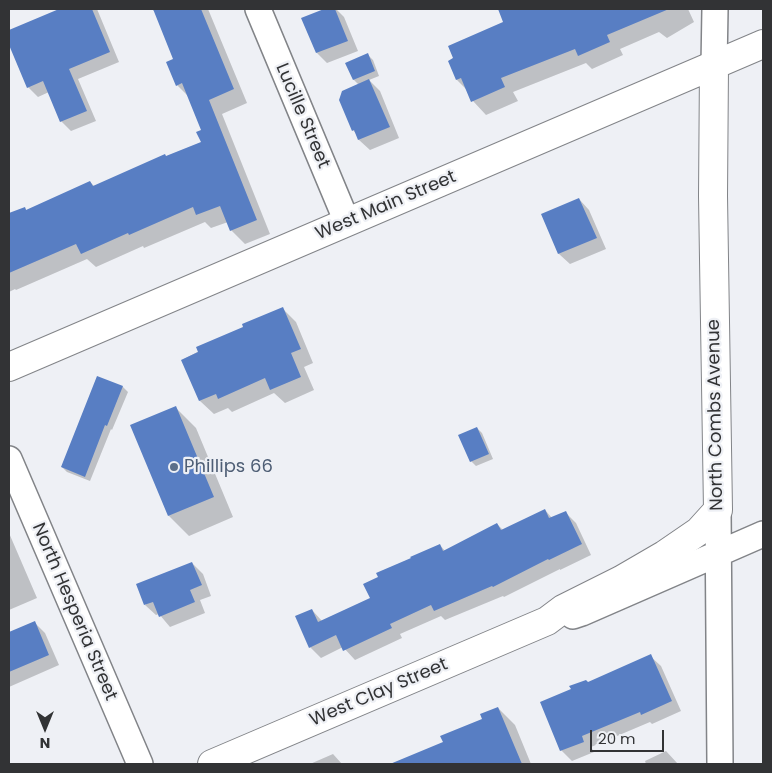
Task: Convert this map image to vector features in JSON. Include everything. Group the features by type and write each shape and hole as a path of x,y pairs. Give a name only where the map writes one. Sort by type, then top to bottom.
{"main road":[{"name":"West Main Street","path":"9,366 763,44"},
{"name":"North Combs Avenue","path":"714,66 713,196 718,510"},
{"name":"West Clay Street","path":"212,764 547,621 563,609 621,580 664,555 699,531 718,510"}],"street":[{"path":"714,66 715,9"},
{"name":"Lucille Street","path":"261,10 347,222"},
{"name":"North Hesperia Street","path":"9,459 140,764"},
{"name":"North Combs Avenue","path":"718,510 720,764"},
{"name":"West Clay Street","path":"547,621 582,613 763,534"}],"building":[{"path":"59,9 92,9 110,52 69,69 87,111 60,122 43,81 27,88 9,45 9,30"},
{"path":"153,9 201,9 234,89 209,100 257,220 230,231 220,206 196,215 193,207 81,254 76,244 9,273 9,213 25,207 26,210 90,181 93,186 165,154 166,156 201,142 196,132 201,130 182,83 176,86 166,62 173,59"},
{"path":"324,9 335,9 348,41 316,53 301,18"},
{"path":"498,9 669,9 607,35 610,42 578,56 575,49 501,78 505,87 471,102 461,78 456,80 448,61 453,58 448,46 503,22"},
{"path":"368,53 375,71 353,80 345,63"},
{"path":"369,79 390,127 358,140 354,130 352,131 339,100 342,91"},
{"path":"579,198 597,238 558,254 541,214"},
{"path":"283,307 301,349 291,353 301,377 270,390 265,378 218,399 216,394 199,401 181,360 198,352 196,347 243,327 242,324"},
{"path":"97,376 123,386 107,426 105,425 85,477 61,467"},
{"name":"Phillips 66","path":"176,406 214,497 168,516 130,425"},
{"path":"477,427 489,454 470,462 458,435"},
{"path":"545,509 549,518 566,511 582,544 493,587 434,611 431,605 390,624 392,628 343,651 336,635 309,648 295,616 312,609 318,622 370,598 363,584 378,577 376,573 440,544 443,551 497,523 501,530"},
{"path":"192,562 202,585 190,590 195,602 159,617 153,602 144,605 136,584"},
{"path":"35,621 49,655 9,672 9,632"},
{"path":"651,654 672,701 641,715 640,712 582,736 584,742 560,751 540,702 571,689 569,686 586,680 588,682"},
{"path":"498,707 522,764 390,764 443,742 440,736 482,719 480,714"}],"place":[{"name":"Phillips 66","path":"174,467"}]}
